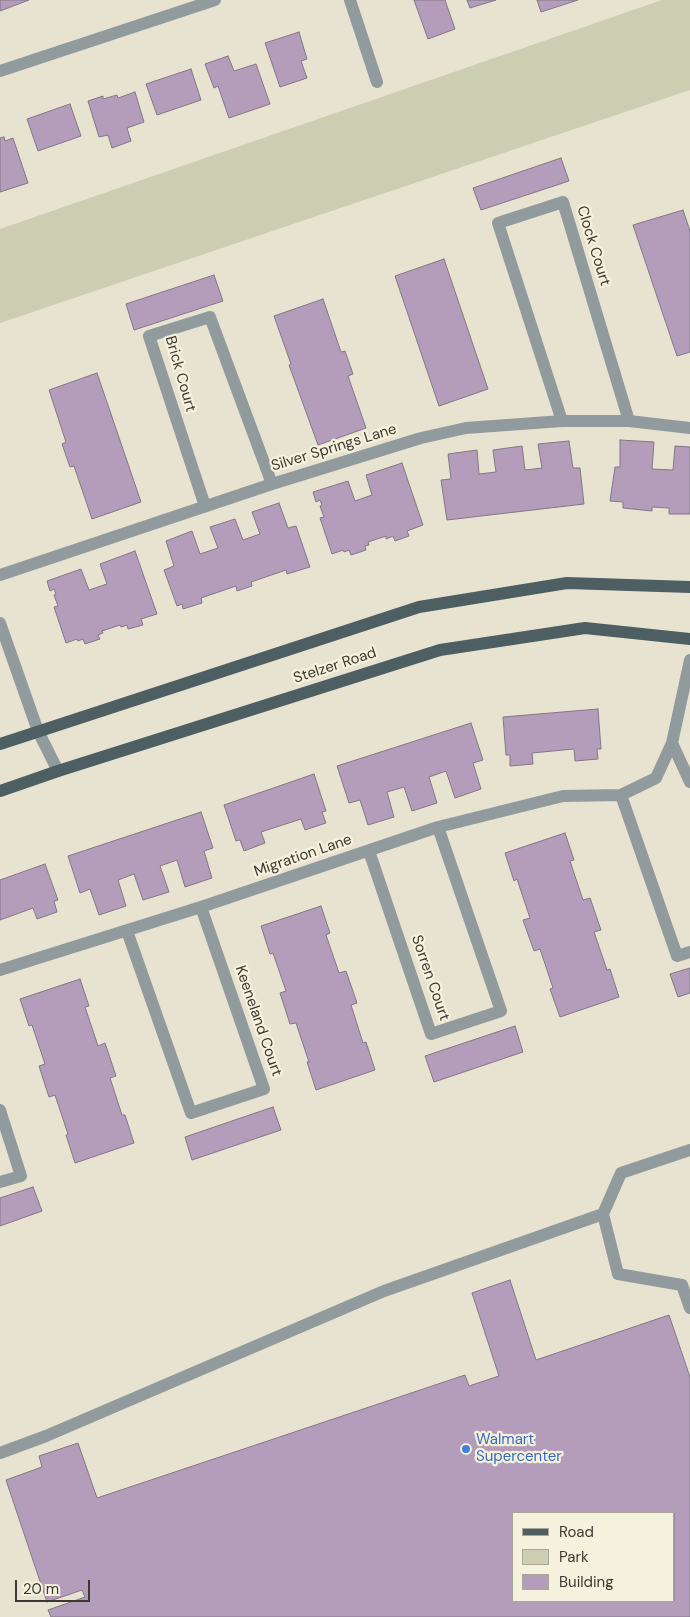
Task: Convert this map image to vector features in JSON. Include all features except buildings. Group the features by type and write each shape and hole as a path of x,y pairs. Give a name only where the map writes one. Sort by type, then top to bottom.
{"main road":[{"name":"Stelzer Road","path":"0,744 418,607 567,583 690,587"},
{"name":"Stelzer Road","path":"0,791 440,650 585,628 690,639"}],"street":[{"path":"0,71 214,0"},
{"path":"350,0 377,82"},
{"name":"Clock Court","path":"562,421 498,223 563,202 630,421"},
{"name":"Brick Court","path":"205,506 150,336 210,317 272,484"},
{"name":"Silver Springs Lane","path":"0,575 272,484 421,438 457,430 562,421 630,421 690,428"},
{"path":"0,623 38,731 58,771"},
{"name":"Migration Lane","path":"0,970 201,907 438,827 564,796 621,795 656,778 672,743 690,660"},
{"path":"672,743 690,782"},
{"path":"621,795 677,956 690,952"},
{"name":"Sorren Court","path":"369,851 431,1034 500,1011 438,827"},
{"name":"Keeneland Court","path":"127,931 190,1112 264,1090 201,907"},
{"path":"0,1110 21,1176 0,1182"},
{"path":"690,1150 621,1173 603,1214 618,1274 682,1286 690,1308"},
{"path":"0,1454 46,1436 384,1290 603,1214"}],"green space":[{"path":"662,0 690,0 690,90 0,323 0,229"}],"place":[{"name":"Walmart Supercenter","path":"466,1449"}]}
